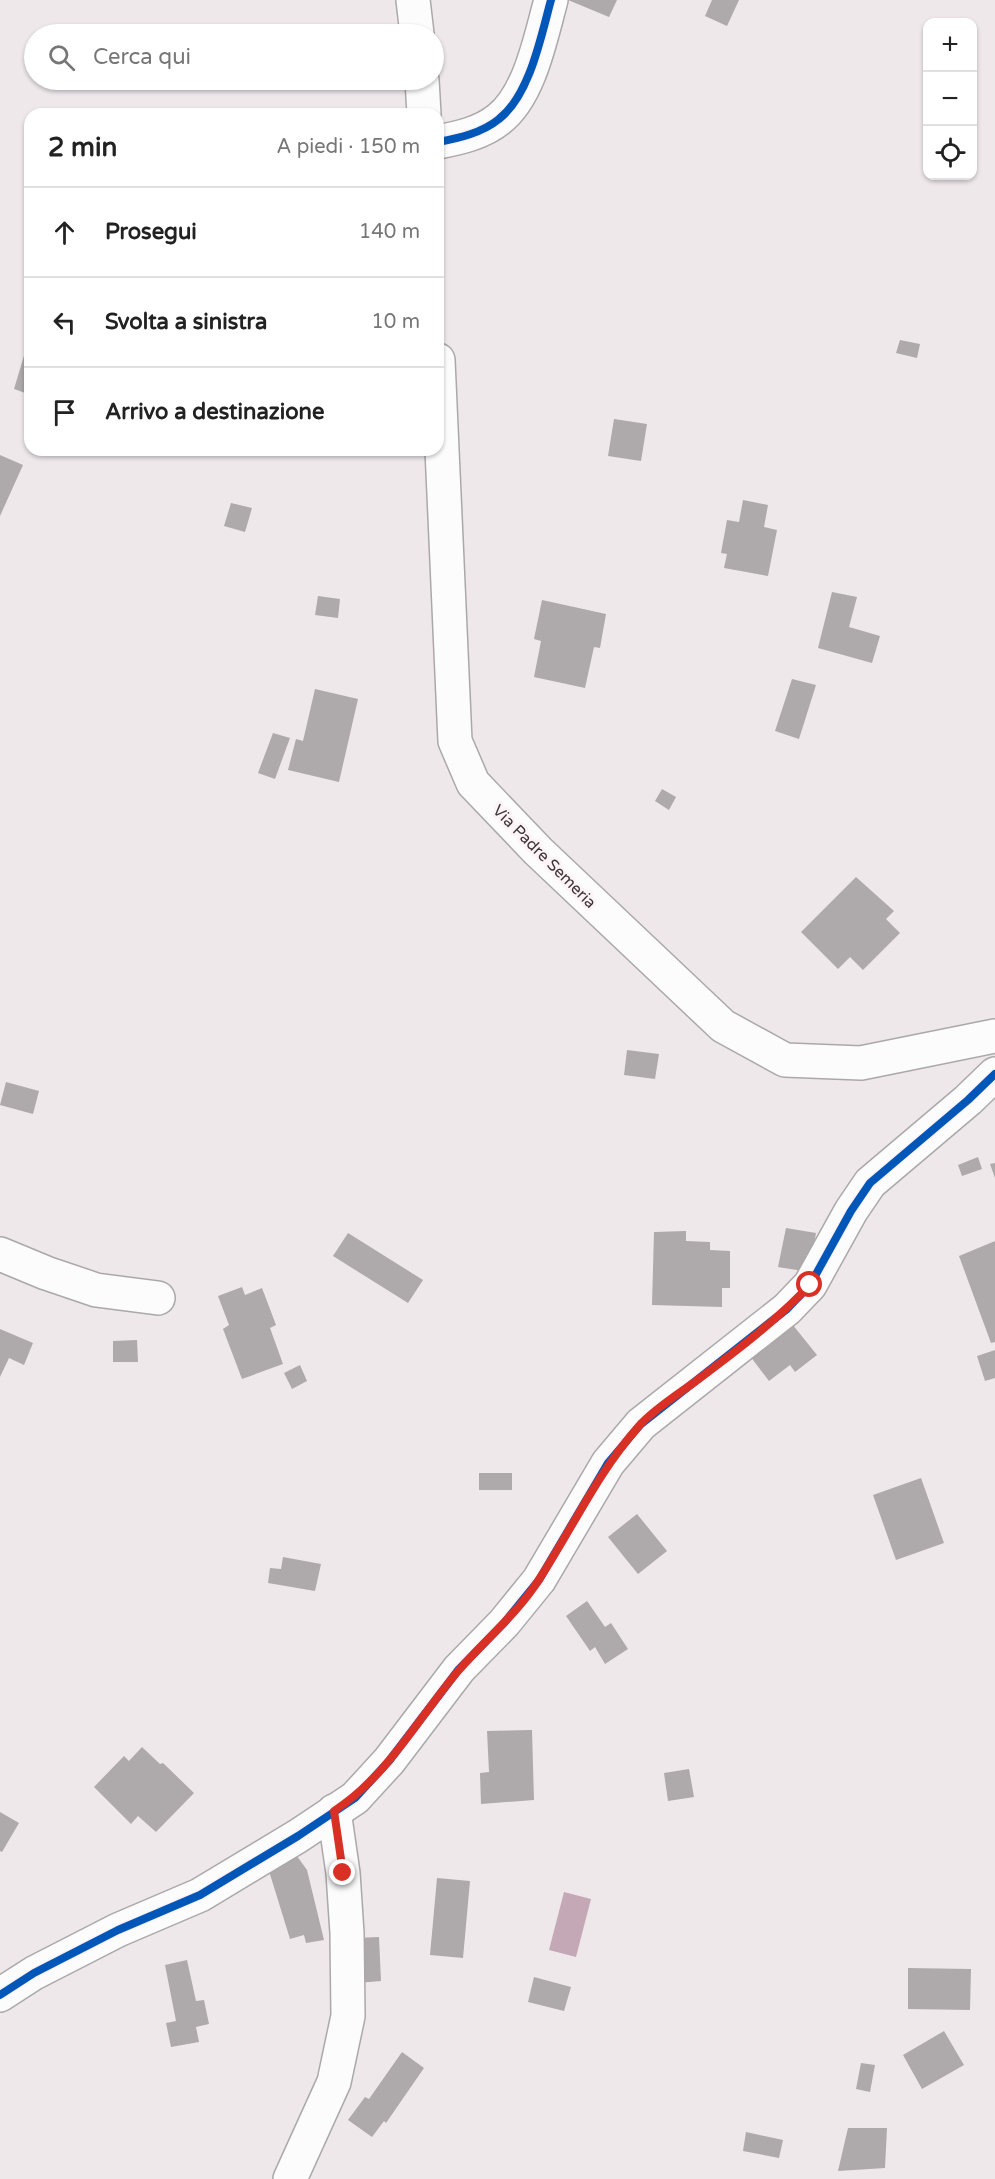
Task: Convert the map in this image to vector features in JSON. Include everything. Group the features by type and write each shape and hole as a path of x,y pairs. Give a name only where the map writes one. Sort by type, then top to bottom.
{"street":[{"path":"413,0 416,24"},
{"path":"444,141 468,136 499,119 519,96 538,46 551,0"},
{"path":"423,90 424,108"},
{"name":"Via Padre Semeria","path":"442,456 455,741 473,783 538,851 723,1026 785,1060 861,1063 995,1036"},
{"path":"0,1995 34,1973 118,1930 200,1895 252,1865 354,1798 389,1761 459,1670 504,1623 539,1580 608,1462 640,1424 787,1309 810,1285 851,1211 870,1183 968,1100 995,1074"},
{"path":"0,1254 96,1290 158,1298"},
{"path":"290,2179 334,2082 348,2016 347,1933 343,1873 334,1811"}],"shaded area":[{"path":"564,1892 591,1899 576,1957 549,1950"}],"building":[{"path":"568,0 617,0 609,17"},
{"path":"712,0 739,0 727,26 705,16"},
{"path":"900,340 920,344 917,358 896,353"},
{"path":"24,356 24,393 14,389"},
{"path":"614,419 647,424 641,461 608,456"},
{"path":"0,455 23,465 0,516"},
{"path":"743,500 768,505 764,527 777,530 768,576 724,568 727,554 721,553 727,520 739,522"},
{"path":"231,503 252,508 245,532 224,526"},
{"path":"832,592 857,597 849,627 880,636 872,663 818,648"},
{"path":"318,596 340,599 338,618 315,615"},
{"path":"542,600 606,614 600,648 594,647 585,688 534,677 541,641 534,639"},
{"path":"792,679 816,685 799,739 775,731"},
{"path":"315,689 358,699 339,782 288,770 296,739 303,741"},
{"path":"273,733 290,738 275,779 258,773"},
{"path":"662,789 676,797 669,810 655,801"},
{"path":"856,877 894,911 886,919 900,933 863,970 850,957 838,969 801,932"},
{"path":"627,1050 659,1054 655,1079 624,1075"},
{"path":"6,1082 39,1091 33,1114 0,1105"},
{"path":"978,1157 982,1169 962,1176 958,1165"},
{"path":"995,1163 995,1178 990,1164"},
{"path":"786,1228 816,1233 809,1272 778,1267"},
{"path":"686,1231 686,1241 710,1242 710,1250 730,1251 730,1288 722,1288 722,1307 652,1305 654,1232"},
{"path":"348,1233 423,1280 408,1303 333,1256"},
{"path":"995,1241 995,1342 991,1343 959,1256"},
{"path":"242,1287 245,1295 262,1288 276,1325 270,1328 283,1364 242,1379 223,1329 229,1325 218,1296"},
{"path":"788,1319 817,1355 795,1372 790,1365 769,1381 747,1352"},
{"path":"0,1329 33,1343 24,1365 9,1358 0,1377"},
{"path":"137,1340 138,1362 113,1362 113,1341"},
{"path":"995,1350 995,1378 985,1381 977,1356"},
{"path":"300,1365 307,1381 292,1389 284,1373"},
{"path":"479,1473 512,1473 512,1490 479,1490"},
{"path":"921,1478 944,1543 896,1560 873,1495"},
{"path":"637,1514 667,1551 638,1574 608,1537"},
{"path":"283,1557 321,1564 315,1591 268,1583 270,1568 281,1569"},
{"path":"587,1601 605,1627 611,1623 628,1649 605,1664 595,1647 590,1651 566,1616"},
{"path":"532,1730 534,1800 481,1804 480,1773 489,1772 487,1731"},
{"path":"142,1747 160,1764 163,1763 194,1793 156,1832 138,1816 131,1824 94,1787 124,1756 129,1761"},
{"path":"689,1769 694,1797 668,1801 664,1773"},
{"path":"0,1812 19,1823 2,1852 0,1851"},
{"path":"290,1855 297,1856 307,1870 324,1940 306,1943 304,1935 290,1939 269,1871"},
{"path":"437,1878 470,1881 463,1958 430,1955"},
{"path":"379,1937 381,1981 357,1983 354,1938"},
{"path":"187,1960 196,2001 204,2000 209,2024 196,2027 199,2042 171,2047 166,2023 176,2021 165,1965"},
{"path":"908,1968 971,1969 970,2010 908,2009"},
{"path":"534,1977 571,1987 564,2011 528,2002"},
{"path":"944,2031 964,2065 922,2089 903,2055"},
{"path":"402,2052 424,2068 386,2123 384,2121 372,2137 348,2120 365,2097 369,2099"},
{"path":"861,2063 875,2065 870,2092 856,2089"},
{"path":"848,2128 887,2128 885,2168 838,2171"},
{"path":"746,2132 783,2140 779,2158 743,2151"}],"cycle path":[{"path":"444,141 485,128 510,108 519,95 533,64 551,0"},
{"path":"0,1995 34,1973 118,1930 200,1895 298,1836 355,1798 389,1761 459,1669 504,1623 539,1580 608,1463 641,1424 787,1309 810,1285 851,1211 870,1183 968,1100 995,1074"}],"route":[{"path":"343,1873 334,1811 354,1798 389,1761 459,1670 504,1623 539,1580 608,1462 640,1424 750,1340 787,1309 810,1285"}]}
